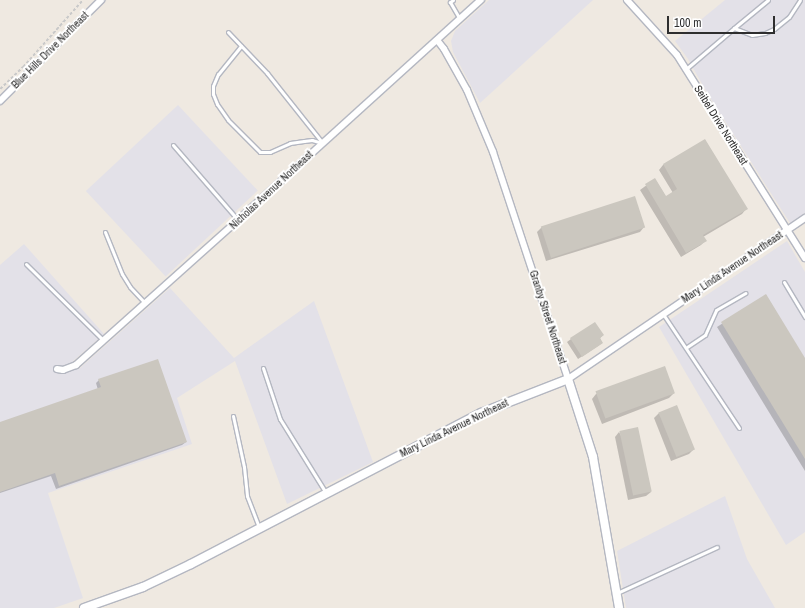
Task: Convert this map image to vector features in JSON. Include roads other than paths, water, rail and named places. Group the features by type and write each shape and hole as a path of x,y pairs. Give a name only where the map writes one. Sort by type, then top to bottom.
{"street":[{"name":"Blue Hills Drive Northeast","path":"0,101 100,0"},
{"name":"Nicholas Avenue Northeast","path":"57,369 63,370 71,368 238,220 481,0"},
{"name":"Seibel Drive Northeast","path":"627,0 666,42 686,69 805,258"},
{"name":"Granby Street Northeast","path":"437,40 444,49 467,90 493,152 593,457 619,608"},
{"name":"Mary Linda Avenue Northeast","path":"84,608 143,587 191,564 481,413 568,379 805,218"}],"lane":[{"path":"686,69 768,0"},
{"path":"734,28 752,35 765,33 782,24 789,17 800,0"},
{"path":"451,1 460,19"},
{"path":"228,32 267,73 322,143"},
{"path":"241,46 218,74 213,86 213,94 216,104 228,120 260,152 270,152 290,143 312,140 322,143"},
{"path":"172,144 238,220"},
{"path":"105,232 122,274 130,287 145,303"},
{"path":"26,264 103,340"},
{"path":"784,282 805,317"},
{"path":"687,347 705,335 716,310 746,293"},
{"path":"663,314 687,347 739,428"},
{"path":"263,368 280,419 326,493"},
{"path":"233,416 244,467 247,496 259,528"},
{"path":"617,594 717,547"}]}
